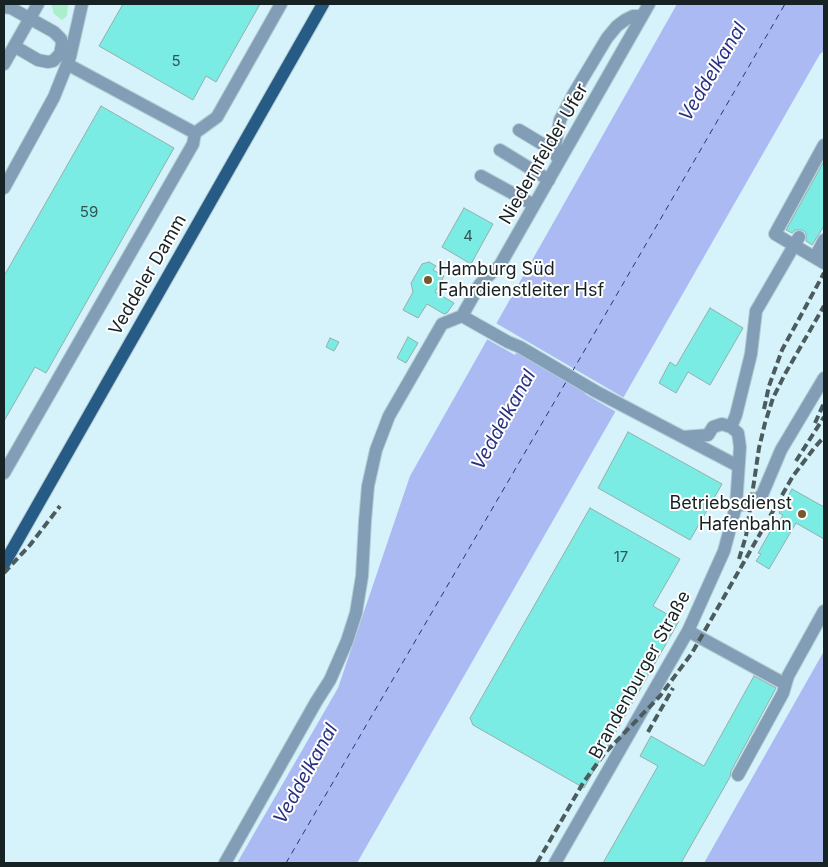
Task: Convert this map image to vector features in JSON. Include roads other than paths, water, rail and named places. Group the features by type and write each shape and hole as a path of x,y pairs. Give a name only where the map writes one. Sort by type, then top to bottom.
{"main road":[{"name":"Veddeler Damm","path":"4,564 323,4"}],"street":[{"path":"4,64 38,4"},
{"path":"4,188 54,98 82,4"},
{"path":"4,473 194,144 195,133 217,116 282,4"},
{"name":"Niedernfelder Ufer","path":"462,316 480,284 500,265 549,180 557,156 649,4"},
{"path":"6,6 58,35 66,58"},
{"path":"519,130 557,156 560,120 574,93 617,26 633,16 642,16"},
{"path":"14,46 43,62 66,58 195,133"},
{"path":"824,145 774,234 796,242 819,260 824,240"},
{"path":"500,150 549,180"},
{"path":"481,176 534,205"},
{"path":"709,451 708,435 713,427 722,424 731,427 736,415 751,354 756,311 796,242"},
{"path":"225,863 330,680 348,641 356,613 362,576 364,521 368,486 376,450 389,416 442,324 462,316 595,391 738,466"},
{"path":"736,506 752,503 762,495 781,450 824,378"},
{"name":"Brandenburger Straße","path":"555,863 688,631 724,551 736,506 740,447 738,433 731,427"},
{"path":"683,437 708,435"},
{"path":"738,775 782,693 788,676 824,611"},
{"path":"688,631 784,684"}],"water":[{"name":"Veddelkanal","path":"677,4 824,4 824,51 820,54 357,863 237,863 338,688 410,476"},
{"path":"824,651 824,863 704,863"}],"railway":[{"path":"764,409 769,386 782,350 824,273"},
{"path":"739,559 746,536 759,448 773,398 824,306"},
{"path":"815,423 824,403"},
{"path":"796,461 824,417"},
{"path":"537,863 583,783 604,754 660,696 692,653 793,476 824,437"},
{"path":"4,573 30,545 60,506"},
{"path":"648,732 673,688"}],"place":[{"name":"Hamburg Süd Fahrdienstleiter Hsf","path":"428,280"},
{"name":"Betriebsdienst Hafenbahn","path":"802,514"}]}
